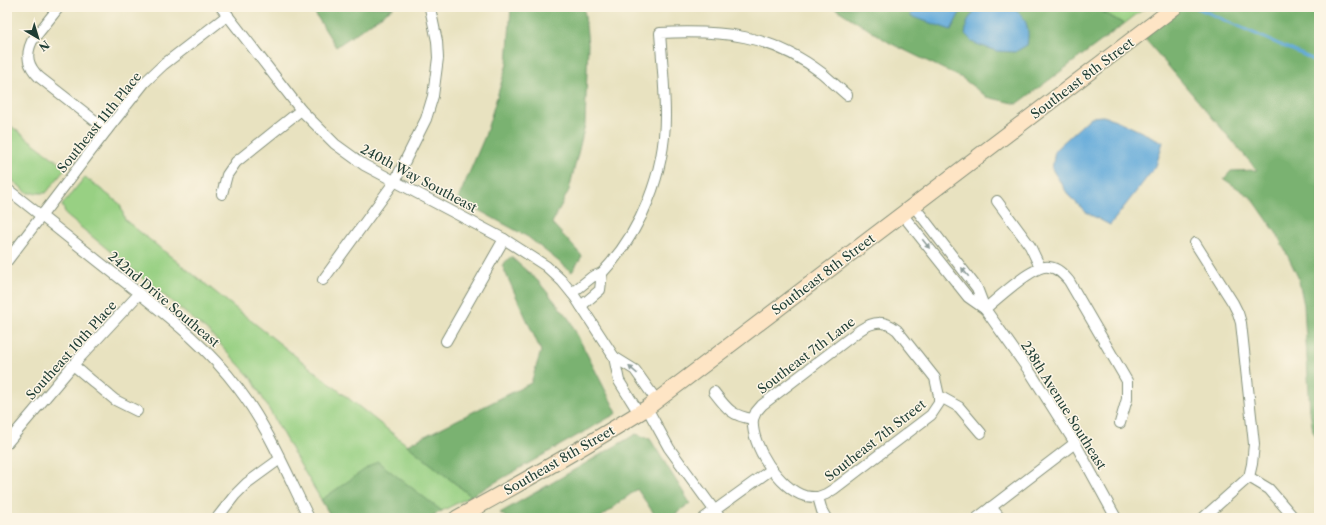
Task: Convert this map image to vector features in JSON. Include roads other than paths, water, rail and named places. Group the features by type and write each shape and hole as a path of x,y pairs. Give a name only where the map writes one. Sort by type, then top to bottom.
{"street":[{"path":"59,7 29,46 28,62 31,69 39,77 107,130"},
{"name":"Southeast 8th Street","path":"457,518 555,464 608,433 648,407 1175,7"},
{"path":"323,280 395,181 426,119 433,96 438,58 437,42 430,8"},
{"name":"240th Way Southeast","path":"224,11 301,110 346,153 504,239 546,266 572,293 614,357 619,381 648,407"},
{"name":"Southeast 11th Place","path":"7,260 145,82 224,11"},
{"path":"572,293 592,277 602,274 615,260 628,242 650,195 658,169 663,141 665,116 660,33 696,31 754,38 781,49 806,63 822,73 847,95"},
{"path":"222,194 228,175 236,162 301,110"},
{"name":"242nd Drive Southeast","path":"7,189 189,334 219,364 239,388 259,418 309,518"},
{"path":"997,201 1030,246 1040,268"},
{"name":"238th Avenue Southeast","path":"908,210 977,288 984,309 1020,356 1075,443 1116,518"},
{"path":"446,342 504,239"},
{"path":"1195,244 1233,303 1241,323 1254,444 1249,477 1203,518"},
{"path":"984,309 1028,274 1040,268 1049,267 1062,273 1069,281 1127,381 1127,399 1120,423"},
{"path":"581,306 600,290 602,274"},
{"name":"Southeast 10th Place","path":"7,443 73,365 139,294"},
{"name":"Southeast 7th Lane","path":"753,419 756,412 762,405 860,330 875,323 890,325 897,330 935,378 939,396"},
{"name":"240th Way Southeast","path":"614,357 635,370 648,407 669,448 717,514"},
{"path":"73,365 115,400 137,411"},
{"path":"714,392 724,406 732,413 741,417 753,419 752,427 754,436 763,457 787,485 806,496 818,497 822,511 826,518"},
{"path":"939,396 959,407 981,433"},
{"name":"Southeast 7th Street","path":"818,497 834,489 931,415 939,403 939,396"},
{"path":"977,518 1075,443"},
{"path":"217,518 235,495 247,483 280,459"},
{"path":"704,518 717,514 772,469"},
{"path":"1249,477 1269,489 1294,518"},
{"path":"992,507 1000,518"}],"water":[{"path":"914,7 963,7 951,30 910,16"},
{"path":"977,7 1010,7 1016,10 1024,18 1026,23 1028,33 1027,45 1015,52 996,51 974,43 965,34 968,20"},
{"path":"1103,116 1116,120 1163,142 1156,166 1110,225 1087,213 1069,196 1052,169 1055,150 1091,117"}],"waterway":[{"path":"1195,7 1310,58 1319,64"}]}
